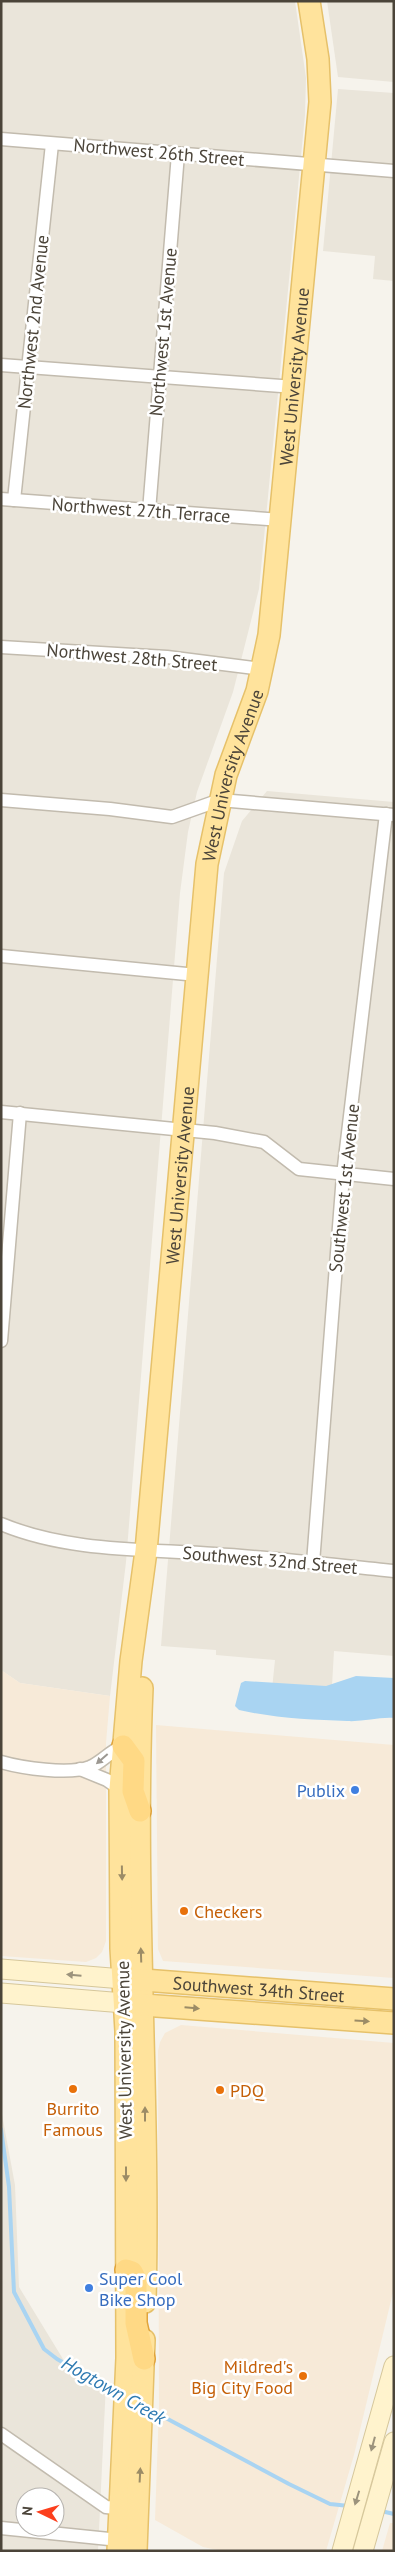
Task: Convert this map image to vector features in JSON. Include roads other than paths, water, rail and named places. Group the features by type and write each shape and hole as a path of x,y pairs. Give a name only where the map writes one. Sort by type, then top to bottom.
{"highway":[{"path":"123,1746 134,1761 133,1791 140,1811"},
{"path":"126,2270 132,2272 136,2280 135,2358"}],"main road":[{"name":"West University Avenue","path":"125,2547 130,2509 135,2358 134,2004 120,1789 123,1746 138,1594 146,1551 207,864 226,775 257,691 269,635 316,165 320,102 318,59 309,1"},
{"name":"West University Avenue","path":"132,1980 140,1811 140,1715 149,1594 146,1551"},
{"path":"2,1969 132,1980"},
{"name":"Southwest 34th Street","path":"132,1980 394,1999"},
{"path":"4,1994 134,2004"},
{"name":"West University Avenue","path":"126,2270 134,2004"},
{"name":"Southwest 34th Street","path":"134,2004 394,2023"},
{"path":"342,2551 367,2467 386,2422 394,2366"},
{"path":"365,2542 394,2442"}],"street":[{"name":"Northwest 26th Street","path":"1,139 394,171"},
{"name":"Northwest 2nd Avenue","path":"8,499 28,366 52,144"},
{"name":"Northwest 1st Avenue","path":"149,511 178,154"},
{"path":"1,365 294,387"},
{"name":"Northwest 27th Terrace","path":"8,499 281,520"},
{"name":"Northwest 28th Street","path":"1,647 166,657 262,669"},
{"path":"1,800 110,809 172,817 220,800 390,815"},
{"name":"Southwest 1st Avenue","path":"313,1562 344,1174 390,815"},
{"path":"1,956 197,975"},
{"path":"1,1112 184,1130 264,1142 299,1169 394,1179"},
{"path":"1,1341 20,1113"},
{"name":"Southwest 32nd Street","path":"1,1524 56,1541 146,1551 313,1562 394,1571"},
{"path":"80,1769 96,1764 110,1752 123,1746"},
{"path":"1,1762 16,1766 80,1769 107,1780 120,1789"},
{"path":"1,2434 106,2507 130,2509"},
{"path":"1,2528 125,2547"}],"water":[{"path":"356,1676 394,1678 394,1718 353,1721 279,1717 239,1710 235,1706 241,1683 245,1681 326,1686"}],"waterway":[{"name":"Hogtown Creek","path":"1,2129 9,2187 14,2292 44,2349 57,2359 118,2394"},
{"name":"Hogtown Creek","path":"149,2409 330,2504 349,2506"},
{"name":"Hogtown Creek","path":"381,2511 394,2514"}],"place":[{"name":"Publix","path":"355,1790"},
{"name":"Checkers","path":"184,1911"},
{"name":"Burrito Famous","path":"73,2089"},
{"name":"PDQ","path":"220,2090"},
{"name":"Super Cool Bike Shop","path":"89,2288"},
{"name":"Mildred's Big City Food","path":"303,2376"}]}
